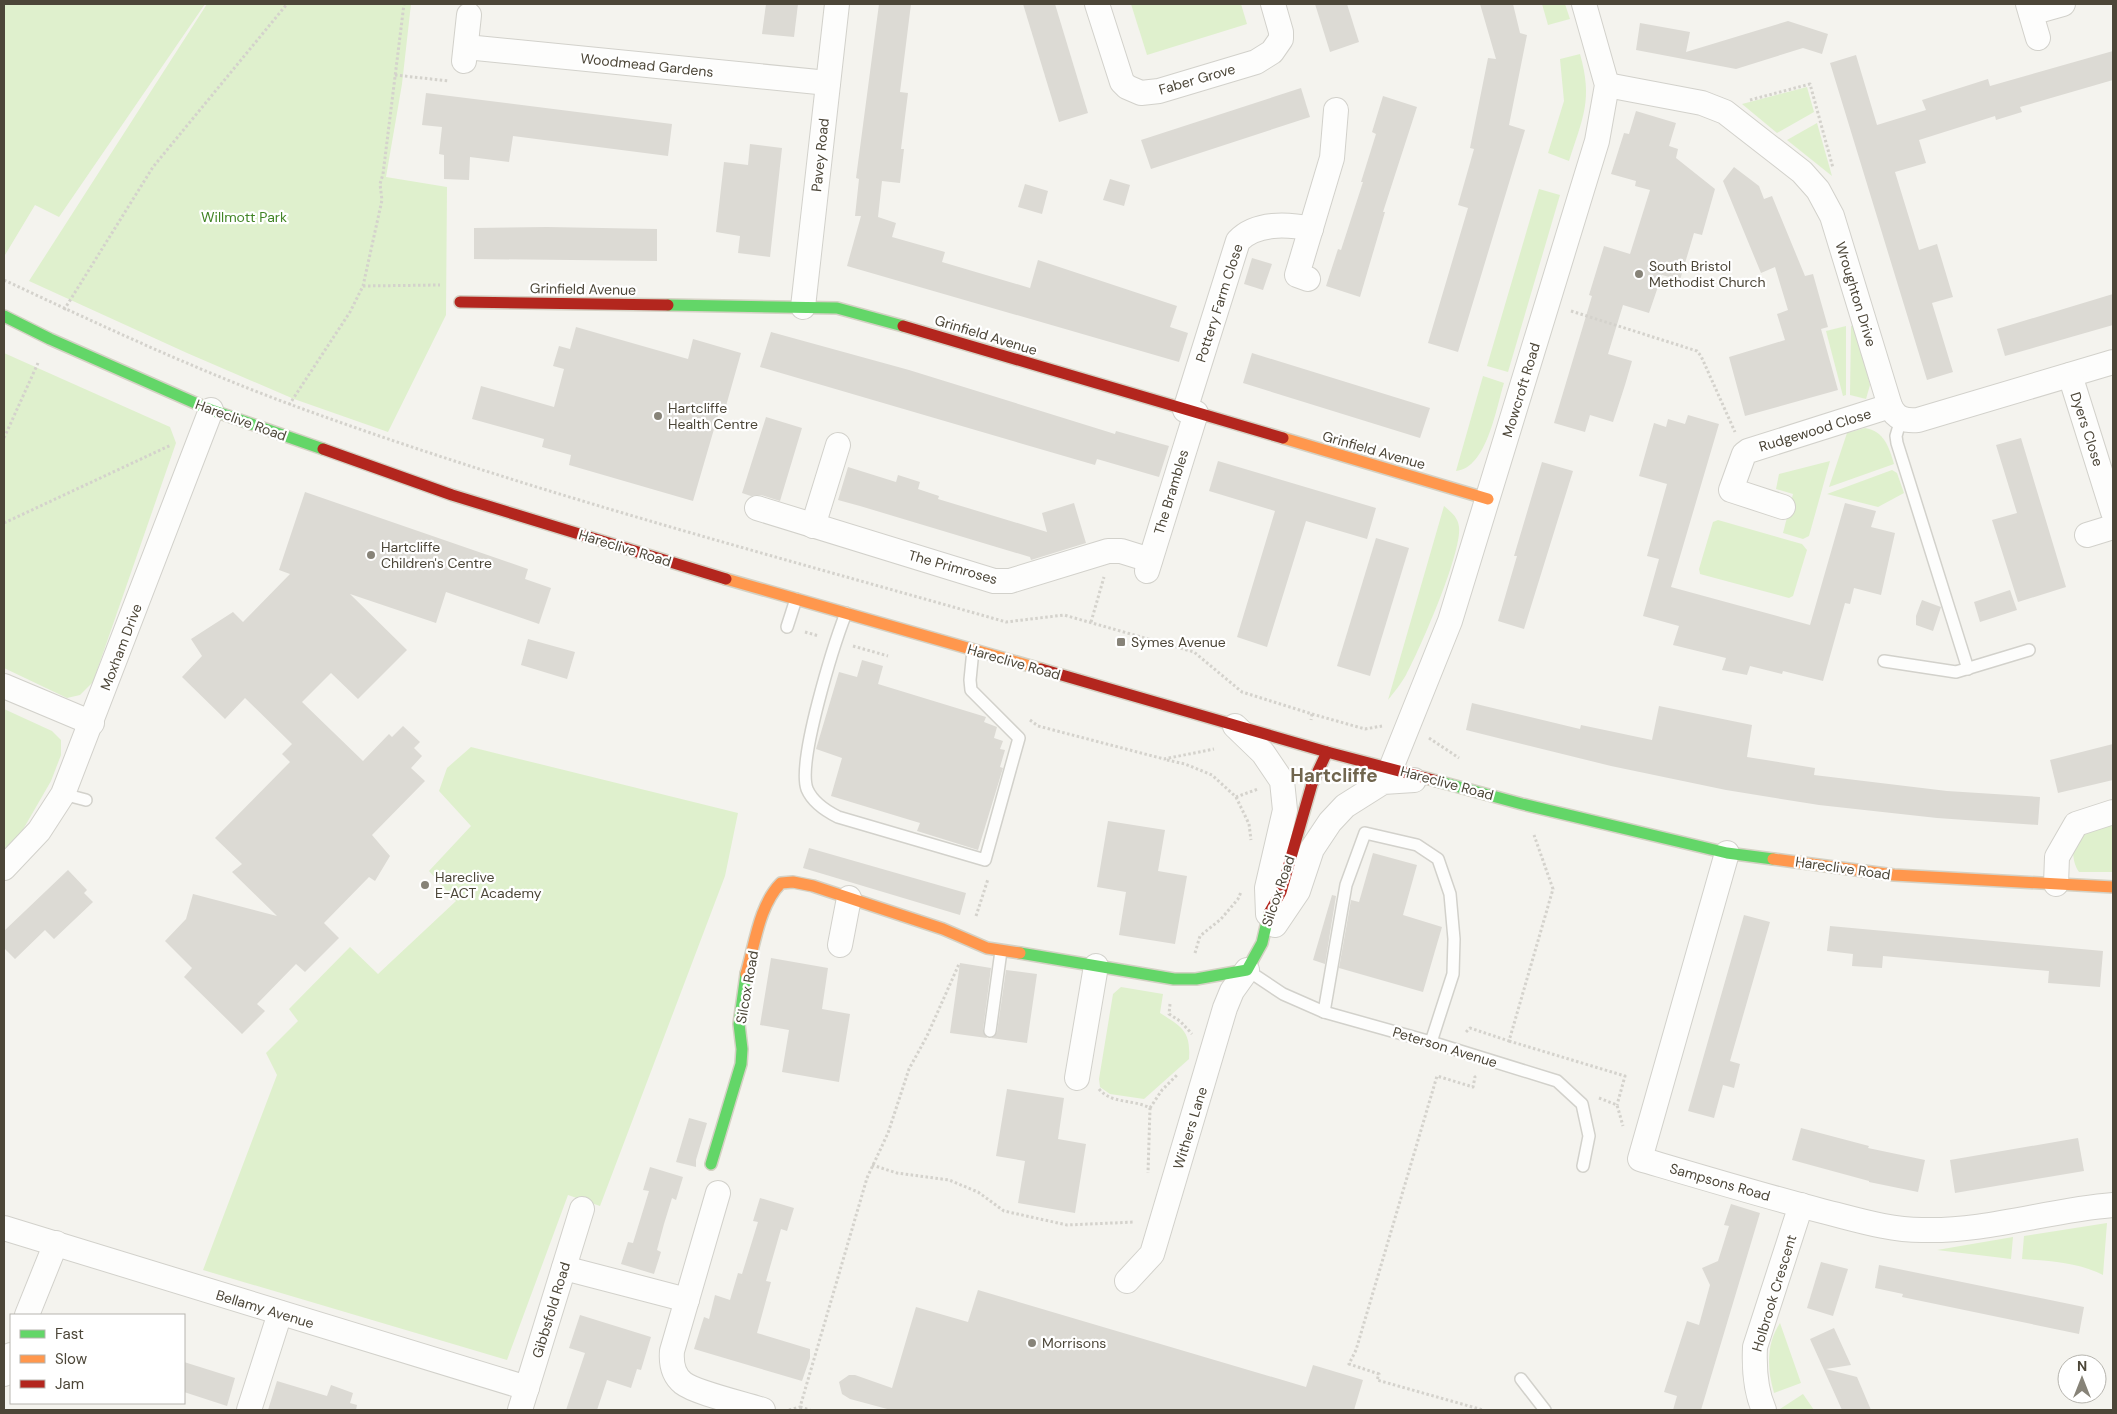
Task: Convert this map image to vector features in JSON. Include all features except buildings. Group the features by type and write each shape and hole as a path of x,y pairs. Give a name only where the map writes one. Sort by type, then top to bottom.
{"street":[{"name":"Pavey Road","path":"803,307 837,4"},
{"name":"Faber Grove","path":"1098,4 1122,82 1127,87 1141,93 1159,92 1248,64 1272,52 1280,39 1281,32 1273,4"},
{"name":"Mowcroft Road","path":"1391,768 1450,621 1596,141 1607,85 1584,4"},
{"path":"2038,38 2029,9 2063,4"},
{"path":"465,54 469,15"},
{"name":"Woodmead Gardens","path":"465,54 828,83"},
{"name":"Wroughton Drive","path":"1607,85 1692,101 1718,109 1742,124 1802,172 1818,190 1832,216 1895,412"},
{"path":"1308,279 1296,275 1332,158 1336,110"},
{"name":"Pottery Farm Close","path":"1190,412 1238,241 1249,232 1277,226 1294,225 1311,229"},
{"name":"Grinfield Avenue","path":"460,302 836,308 866,315 1488,499"},
{"name":"Hareclive Road","path":"4,316 50,339 211,410 452,495 796,599 1304,746 1522,804 1727,853 1894,875 2113,887"},
{"path":"1895,412 1918,420 2113,362"},
{"name":"Dyers Close","path":"2070,375 2113,512"},
{"name":"Moxham Drive","path":"4,868 38,831 63,794 92,723 211,410"},
{"name":"The Brambles","path":"1148,566 1190,412"},
{"name":"Rudgewood Close","path":"1783,507 1731,490 1745,453 1895,412"},
{"path":"814,526 838,445"},
{"name":"The Primroses","path":"757,508 994,581 1002,582 1112,551 1121,551 1148,566"},
{"path":"2087,535 2113,527"},
{"path":"4,686 92,723"},
{"path":"1235,726 1263,753 1282,781 1285,810 1267,888 1268,914"},
{"name":"Silcox Road","path":"711,1164 740,1064 742,1049 739,1024 745,983 769,897 781,883 793,882 813,886 943,929 980,947 1001,951 1174,979 1196,979 1247,970 1262,943 1268,914 1281,892 1312,784 1327,752"},
{"path":"1262,943 1298,891 1312,849 1330,822 1344,806 1383,782 1429,778"},
{"path":"2056,884 2057,856 2076,824 2113,812"},
{"name":"Sampsons Road","path":"1727,853 1640,1159 1879,1226 1920,1230 1944,1230 2113,1205"},
{"path":"840,945 849,898"},
{"path":"1077,1078 1096,966"},
{"name":"Withers Lane","path":"1127,1281 1152,1254 1225,1008 1232,991 1247,970"},
{"path":"718,1193 672,1351 672,1367 679,1379 698,1390 763,1410"},
{"name":"Holbrook Crescent","path":"1764,1410 1756,1382 1755,1348 1800,1205"},
{"name":"Gibbsfold Road","path":"524,1399 582,1209"},
{"name":"Bellamy Avenue","path":"4,1228 280,1313 524,1399"},
{"path":"27,1314 56,1243"},
{"path":"564,1268 686,1300"},
{"path":"249,1410 280,1313"},
{"path":"4,1374 10,1358"}],"lane":[{"path":"1895,412 1896,443 1968,669"},
{"path":"787,627 796,599"},
{"path":"846,613 835,641 806,762 805,777 808,790 825,810 838,817 985,860 1019,738 971,690 973,650"},
{"path":"1884,661 1947,672 1968,669 2029,650"},
{"path":"63,794 86,800"},
{"path":"1324,1012 1346,885 1365,833 1417,845 1438,859 1450,894 1454,939 1452,974 1431,1042"},
{"path":"990,1031 1001,951"},
{"name":"Peterson Avenue","path":"1247,970 1283,994 1324,1012 1558,1081 1582,1104 1589,1136 1583,1166"},
{"path":"1521,1379 1545,1410"}],"path":[{"path":"4,438 65,309 153,167 287,4"},
{"path":"280,434 290,405 350,312 363,286 382,200 380,184 383,174 404,4"},
{"path":"395,75 462,82 465,54"},
{"path":"1718,109 1810,84 1836,180 1818,190"},
{"path":"4,280 65,309 290,405 392,441 531,485 1006,622 1064,614 1194,652 1242,692 1312,714 1304,746"},
{"path":"363,286 448,284 460,302"},
{"path":"1547,304 1697,351 1745,453"},
{"path":"4,523 176,443"},
{"path":"1091,622 1112,551"},
{"path":"1024,714 1038,726 1185,764 1212,775 1236,797 1249,824 1252,848"},
{"path":"1164,759 1217,748"},
{"path":"1236,797 1282,781"},
{"path":"800,1407 872,1165 888,1133 910,1070 969,940 988,876"},
{"path":"1193,1036 1180,1021 1168,1014 1177,964 1185,963 1194,956 1200,936 1221,919 1238,899 1243,884"},
{"path":"1510,1041 1625,1076 1617,1105"},
{"path":"1077,1078 1096,1086 1105,1097 1143,1104 1150,1108 1149,1181"},
{"path":"872,1165 897,1173 949,1180 978,1192 1004,1211 1067,1225 1140,1222 1160,1226"},
{"path":"1356,1350 1349,1364 1379,1374 1377,1380 1483,1410"},
{"path":"789,1410 800,1407 810,1410"}],"green space":[{"path":"4,4 205,4 59,217 35,205 5,255 4,254"},
{"name":"Willmott Park","path":"207,4 411,4 402,84 386,177 447,187 446,315 388,432 294,399 187,353 29,281"},
{"path":"1131,4 1241,4 1247,24 1147,55"},
{"path":"1542,4 1565,4 1570,19 1548,25"},
{"path":"1580,54 1586,84 1585,108 1569,161 1548,153 1564,101 1560,59"},
{"path":"1807,87 1814,112 1777,133 1742,104"},
{"path":"1817,123 1832,176 1787,140"},
{"path":"1539,189 1560,195 1508,372 1487,366"},
{"path":"1855,325 1870,385 1866,399 1850,395 1851,326"},
{"path":"1846,326 1846,395 1843,396 1826,331"},
{"path":"4,353 170,427 176,443 93,682 80,695 67,698 4,668"},
{"path":"1483,376 1504,383 1489,435 1483,448 1475,460 1467,467 1456,471"},
{"path":"1865,428 1881,436 1888,446 1894,464 1829,487 1847,433"},
{"path":"1830,461 1809,536 1803,539 1783,533 1793,494 1776,489 1779,474"},
{"path":"1892,470 1897,473 1904,493 1878,507 1827,494"},
{"path":"1444,506 1454,515 1459,527 1454,557 1421,645 1400,685 1388,700"},
{"path":"1718,520 1802,544 1807,550 1793,596 1789,598 1700,574 1699,569 1713,522"},
{"path":"4,709 52,731 61,740 61,755 51,781 21,833 4,849"},
{"path":"471,747 738,813 725,876 600,1206 568,1195 507,1360 203,1270 277,1075 266,1053 298,1021 289,1009 350,947 378,974 456,901 429,871 471,826 439,791 447,768"},
{"path":"2113,819 2113,872 2079,872 2073,854 2077,836 2086,826"},
{"path":"1121,987 1163,994 1160,1013 1179,1026 1187,1036 1189,1059 1144,1099 1110,1094 1100,1087 1099,1079 1113,994"},
{"path":"2107,1223 2103,1275 2074,1265 2022,1259 2024,1236"},
{"path":"2013,1237 2011,1259 1937,1250"},
{"path":"1780,1323 1801,1383 1774,1393 1769,1357 1772,1339"},
{"path":"1803,1394 1814,1410 1780,1409"}],"traffic: fast":[{"path":"668,305 837,308 903,326"},
{"path":"4,316 50,339 211,410 323,449"},
{"path":"1437,781 1522,804 1727,853 1773,859"},
{"path":"1020,953 1174,979 1196,979 1247,970 1262,943 1269,913"},
{"path":"711,1164 741,1064 742,1049 739,1024 746,974"}],"traffic: slow":[{"path":"1283,438 1488,499"},
{"path":"726,579 1041,669"},
{"path":"1773,859 1894,875 2113,887"},
{"path":"746,974 759,926 768,902 781,883 793,882 813,886 943,929 987,948 1020,953"}],"traffic: jam":[{"path":"460,302 668,305"},
{"path":"903,326 1283,438"},
{"path":"323,449 452,495 726,579"},
{"path":"1041,669 1327,752 1437,781"},
{"path":"1269,913 1281,892 1312,784 1327,752"}],"place":[{"name":"South Bristol Methodist Church","path":"1639,274"},
{"name":"Hartcliffe Health Centre","path":"658,416"},
{"name":"Hartcliffe Children's Centre","path":"371,555"},
{"name":"Symes Avenue","path":"1121,642"},
{"name":"Hareclive E-ACT Academy","path":"425,885"},
{"name":"Morrisons","path":"1032,1343"}],"district":[{"name":"Hartcliffe","path":"1334,775"}]}
